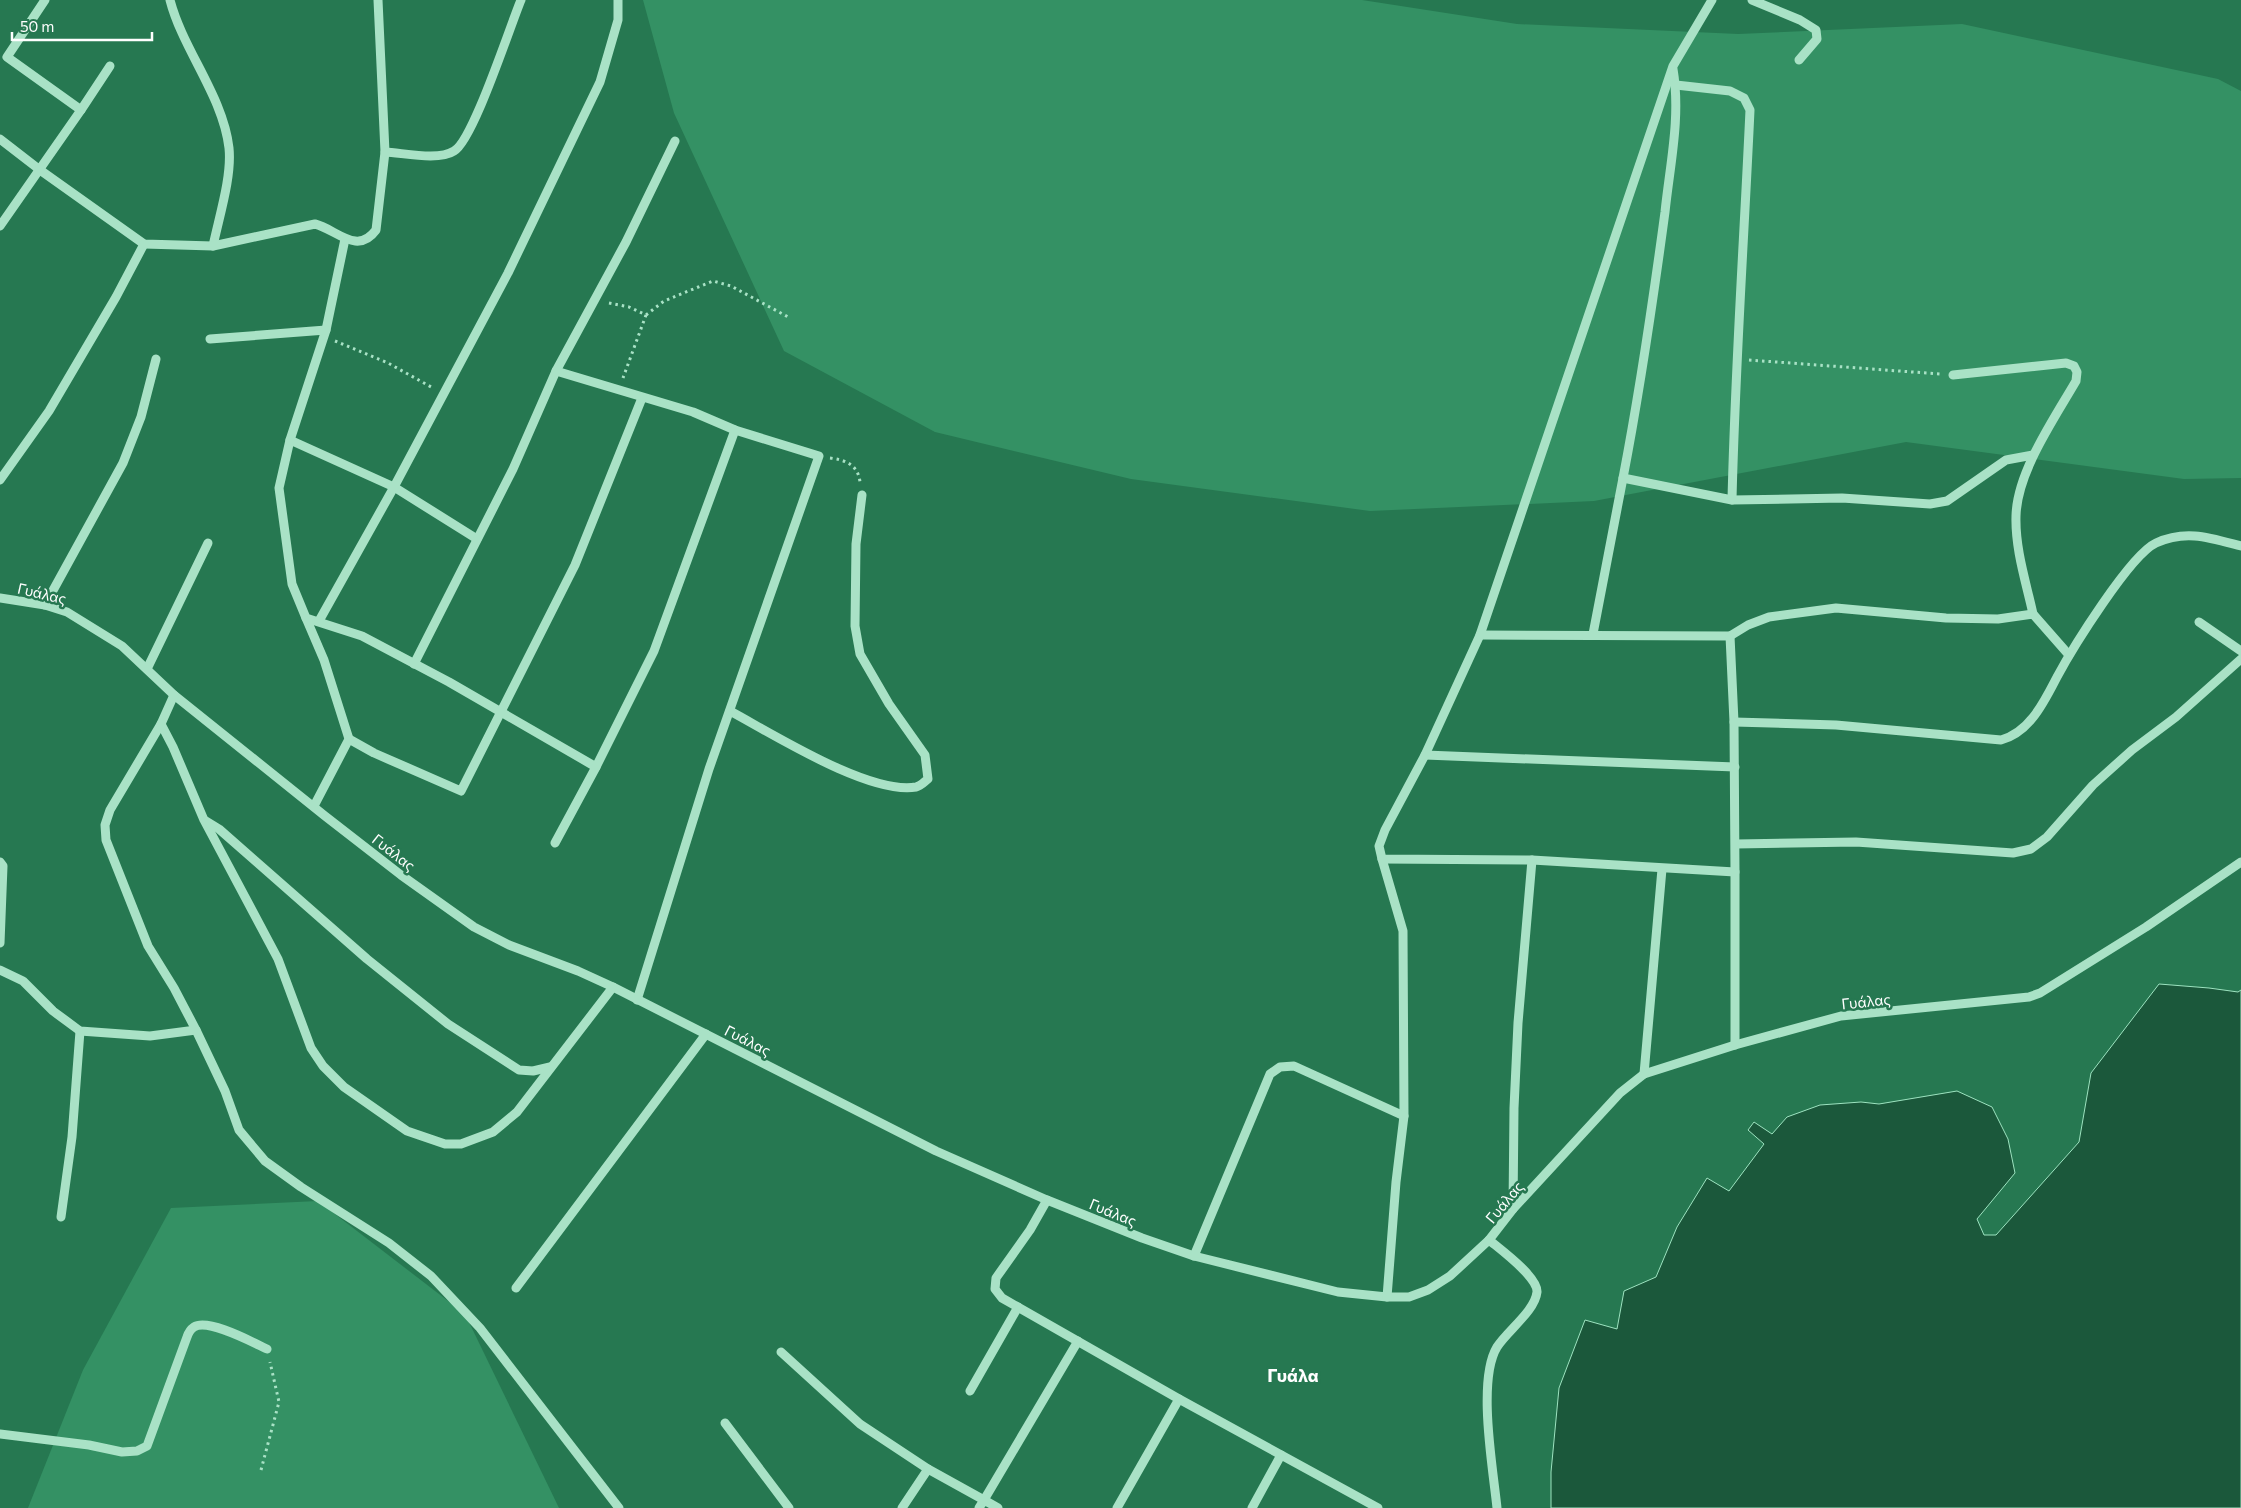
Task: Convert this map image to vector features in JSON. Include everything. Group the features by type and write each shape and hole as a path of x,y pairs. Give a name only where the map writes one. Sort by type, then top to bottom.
{"street":[{"path":"45,0 4,54 81,110"},
{"path":"170,0 224,122 229,149 227,176 213,246"},
{"path":"0,139 144,244 213,246 315,224 323,226 345,239 360,241 370,238 376,230 386,152 378,0"},
{"path":"386,152 438,156 454,152 465,142 521,0"},
{"path":"319,621 394,487 508,273 600,82 618,20 618,0"},
{"path":"1387,1297 1396,1182 1404,1116 1402,930 1380,846 1385,830 1425,755 1480,635 1673,66 1712,0"},
{"path":"1752,0 1806,23 1816,30 1817,39 1800,60"},
{"path":"0,226 110,66"},
{"path":"1593,634 1623,478 1652,308 1675,134 1676,85 1673,66"},
{"path":"1676,85 1730,91 1744,98 1750,110 1736,359 1732,500"},
{"path":"414,664 513,469 556,371 593,299 626,242 674,141"},
{"path":"345,239 325,333 290,440 279,488 292,584 324,660 349,739 374,753 461,791 575,565 642,398"},
{"path":"0,480 49,411 116,297 144,244"},
{"path":"210,339 325,333"},
{"path":"45,604 123,463 141,417 156,359"},
{"path":"1953,375 2066,362 2074,366 2077,372 2076,381 2033,456 2019,494 2016,515 2017,538 2033,614 2069,655"},
{"path":"556,371 693,412 735,430 818,456 709,770 637,1000"},
{"path":"555,843 596,767 654,651 735,430"},
{"path":"290,440 394,487 478,539"},
{"path":"1623,478 1732,500 1842,498 1930,504 1947,501 2006,460 2033,456"},
{"path":"730,711 801,750 862,779 901,788 918,787 928,779 925,755 890,704 860,654 855,626 856,544 862,495"},
{"path":"1734,722 1836,725 2001,740 2013,737 2026,726 2051,689 2069,655 2133,563 2155,544 2174,537 2198,535 2241,546"},
{"path":"147,669 208,543"},
{"name":"Γυάλας","path":"0,598 45,604 67,612 122,646 174,694 314,806 401,875 474,927 509,945 578,971 613,987 936,1151 1047,1200 1142,1238 1194,1256 1338,1292 1387,1297 1409,1297 1428,1290 1450,1276 1489,1240 1513,1209 1620,1093 1644,1074 1735,1045 1842,1016 2029,997 2040,993 2146,927 2241,862"},
{"path":"1480,635 1730,636 1748,625 1769,617 1836,608 1954,618 1998,619 2033,614"},
{"path":"306,618 362,636 596,767"},
{"path":"2198,622 2241,652"},
{"path":"1730,636 1734,722 1736,844 1734,872 1735,1045"},
{"path":"1736,844 1856,842 2013,853 2031,849 2048,836 2093,785 2132,750 2176,717 2241,659"},
{"path":"174,694 161,724 110,810 105,825 106,840 148,946 174,988 196,1030 225,1091 239,1130 265,1161 301,1187 389,1243 431,1276 480,1328 619,1508"},
{"path":"161,724 174,746 204,820 278,959 311,1048 323,1066 344,1087 407,1130 445,1144 461,1144 494,1132 517,1112 613,987"},
{"path":"314,806 349,739"},
{"path":"1425,755 1735,767"},
{"path":"204,820 220,829 367,959 448,1024 519,1070 533,1071 550,1067"},
{"path":"1382,859 1532,860 1734,872"},
{"path":"1513,1209 1514,1108 1518,1023 1532,860"},
{"path":"0,862 3,866 0,943"},
{"path":"1644,1074 1662,869"},
{"path":"0,970 23,981 53,1011 80,1031 150,1036 196,1030"},
{"path":"61,1217 72,1138 80,1031"},
{"path":"516,1288 706,1034"},
{"path":"1194,1256 1270,1074 1280,1067 1294,1066 1404,1116"},
{"path":"1047,1200 1030,1230 996,1278 995,1289 1002,1298 1179,1399 1378,1508"},
{"path":"1489,1240 1533,1279 1537,1291 1532,1305 1496,1347 1487,1373 1486,1402 1497,1508"},
{"path":"970,1390 1018,1307"},
{"path":"0,1434 71,1442 122,1452 138,1451 147,1446 186,1337 193,1328 203,1325 219,1328 267,1349"},
{"path":"982,1504 1078,1341"},
{"path":"781,1352 860,1424 982,1504 998,1508"},
{"path":"1117,1508 1179,1399"},
{"path":"725,1423 789,1508"},
{"path":"1252,1508 1281,1455"},
{"path":"902,1508 928,1469"}],"path":[{"path":"619,390 646,315 664,300 713,282 731,286 790,318"},
{"path":"593,299 629,307 646,315"},
{"path":"325,333 444,394"},
{"path":"1736,359 1953,375"},
{"path":"818,456 846,460 859,474 862,495"},
{"path":"261,1470 278,1402 267,1349"}],"shaded area":[{"path":"643,0 1362,0 1517,24 1738,34 1962,24 2218,79 2241,91 2241,478 2184,479 1906,442 1594,501 1370,511 1131,479 935,432 784,351 674,113"},
{"path":"2159,984 2238,992 2241,990 2241,1508 1551,1508 1551,1472 1559,1388 1585,1320 1617,1329 1624,1291 1656,1277 1677,1227 1707,1178 1729,1191 1764,1144 1748,1130 1754,1122 1772,1134 1787,1117 1820,1105 1861,1102 1879,1104 1957,1091 1992,1107 2008,1139 2015,1173 1977,1219 1984,1235 1996,1235 2079,1142 2091,1073"},
{"path":"318,1201 465,1314 559,1508 28,1508 83,1370 171,1208"}],"district":[{"name":"Γυάλα","path":"1293,1375"}]}
